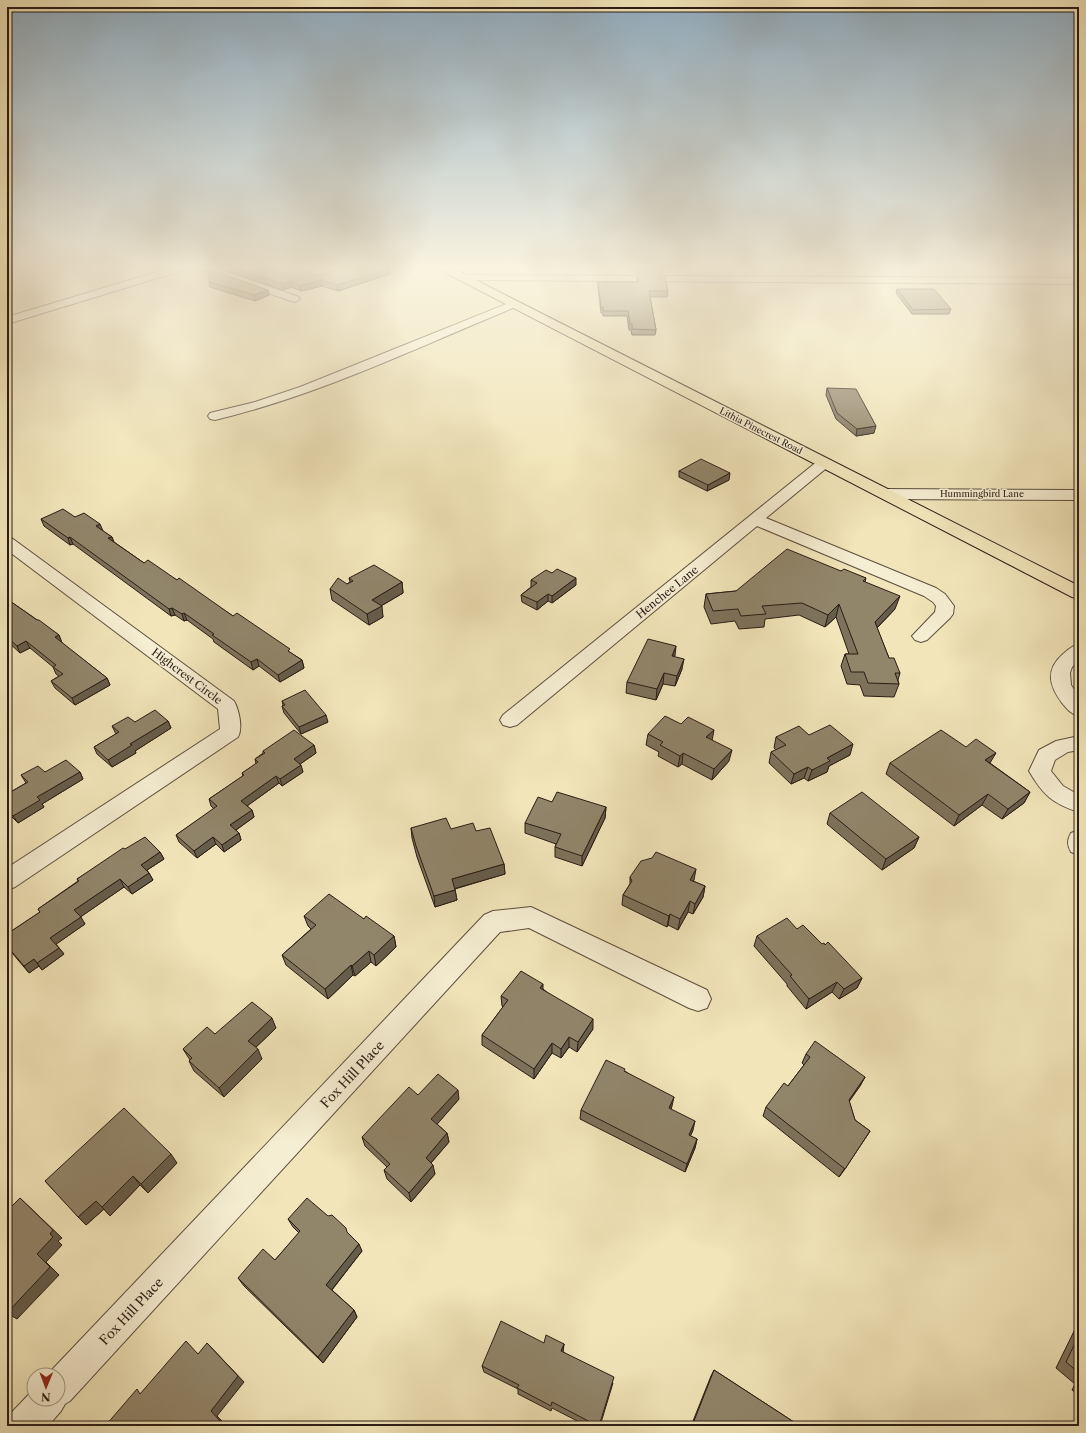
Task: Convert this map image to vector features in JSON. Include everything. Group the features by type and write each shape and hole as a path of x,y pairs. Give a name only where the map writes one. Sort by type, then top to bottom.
{"main road":[{"name":"Lithia Pinecrest Road","path":"574,335 1079,594"}],"street":[{"path":"215,416 248,409 294,394 439,335"},
{"name":"Henchee Lane","path":"510,720 824,463"},
{"name":"Hummingbird Lane","path":"885,494 1079,494"},
{"path":"756,520 930,592 939,598 945,606 944,614 921,636"},
{"name":"Highcrest Circle","path":"7,542 227,706 231,732 7,880"},
{"path":"1079,650 1061,669 1060,680 1065,693 1079,709"},
{"path":"1079,743 1063,746 1046,755 1040,770 1049,787 1065,798 1079,804"},
{"path":"1079,839 1079,846"},
{"name":"Fox Hill Place","path":"66,1380 493,922 531,918 698,999"},
{"path":"24,1426 42,1407"}],"building":[{"path":"827,388 856,389 876,426 857,429 837,413"},
{"path":"701,459 730,473 708,485 679,471"},
{"path":"63,509 75,517 84,513 100,524 96,526 112,537 108,538 144,563 148,560 177,580 179,578 233,616 237,613 290,649 288,651 302,660 278,675 257,659 251,662 212,635 214,634 184,613 182,614 172,608 169,609 70,537 68,538 41,519"},
{"path":"787,549 841,571 844,569 866,578 863,581 900,596 875,622 889,658 894,658 900,673 895,673 899,684 868,683 864,672 851,672 845,654 858,654 839,604 828,615 802,603 762,606 766,614 741,616 738,609 713,611 706,594 736,591"},
{"path":"374,565 402,582 372,600 382,606 367,614 330,589 338,578 347,584 353,581 349,578"},
{"path":"557,569 576,578 552,596 548,594 537,602 521,595 537,583 531,580 546,570 552,573"},
{"path":"7,599 59,635 55,637 107,678 72,698 51,681 63,674 53,667 56,665 26,641 17,646 7,637"},
{"path":"648,639 676,646 672,656 684,659 677,676 664,673 657,689 627,682"},
{"path":"305,690 326,715 299,727 282,706 285,705 282,701"},
{"path":"155,710 168,721 130,744 132,745 108,760 94,747 119,732 112,726 128,717 135,722"},
{"path":"665,716 681,724 688,717 714,730 706,737 732,750 714,769 683,753 680,756 660,745 663,742 648,734"},
{"path":"830,725 853,744 827,758 830,761 812,770 808,767 794,774 771,752 786,745 776,737 799,726 809,735"},
{"path":"294,730 314,745 294,759 301,765 280,779 276,776 241,801 252,810 230,825 239,833 222,845 213,837 194,851 176,835 217,806 209,799 244,775 242,773 258,762 255,759 265,753 263,751"},
{"path":"941,730 966,747 976,739 996,753 985,760 1030,792 1008,809 988,794 959,815 890,763"},
{"path":"66,760 80,772 37,797 40,800 13,816 7,809 7,794 28,782 21,775 38,766 45,772"},
{"path":"557,792 606,807 582,856 555,847 561,834 525,823 538,797 552,802"},
{"path":"862,792 919,837 886,859 830,813"},
{"path":"446,818 451,829 473,823 476,831 490,828 504,864 452,879 455,890 434,896 411,828"},
{"path":"145,837 160,852 141,865 149,873 128,887 120,879 74,910 81,917 50,938 59,948 37,963 34,959 24,966 7,946 7,934 40,912 38,909 79,881 77,879 123,848 125,849"},
{"path":"656,852 696,869 690,880 705,886 695,904 690,901 680,919 670,914 669,916 623,895 632,881 630,877 641,861 652,858"},
{"path":"329,894 364,919 366,916 394,936 374,955 369,951 325,989 282,955 316,925 304,916"},
{"path":"787,918 797,929 803,925 822,944 824,943 825,945 828,942 862,978 844,989 837,982 809,999 790,976 792,975 757,936"},
{"path":"521,971 543,984 540,988 593,1019 578,1042 569,1037 561,1049 552,1043 534,1069 482,1035 508,1000 501,996"},
{"path":"252,1002 272,1018 248,1041 258,1049 219,1088 189,1061 192,1058 183,1049 207,1027 215,1034"},
{"path":"815,1041 865,1077 849,1100 855,1120 870,1131 845,1169 766,1107 784,1083 788,1086 810,1057 806,1054"},
{"path":"606,1060 674,1097 669,1108 695,1121 689,1135 697,1139 687,1164 581,1110"},
{"path":"438,1074 458,1090 431,1119 447,1133 426,1158 433,1165 409,1193 384,1170 390,1164 362,1137 409,1087 418,1095"},
{"path":"124,1108 171,1154 141,1184 133,1176 102,1207 96,1201 78,1217 45,1181"},
{"path":"20,1198 53,1230 50,1234 53,1237 37,1254 50,1267 7,1313 7,1211"},
{"path":"307,1198 328,1216 332,1215 346,1228 347,1232 359,1244 326,1285 354,1310 318,1357 238,1278 263,1249 275,1260 300,1231 288,1219"},
{"path":"501,1321 544,1343 546,1335 564,1344 561,1351 614,1377 599,1426 552,1402 551,1406 517,1388 519,1385 482,1366"},
{"path":"1079,1335 1079,1373 1066,1362"},
{"path":"186,1341 198,1354 207,1343 238,1376 211,1411 220,1421 217,1426 107,1426 106,1425 137,1389 140,1394"},
{"path":"714,1370 800,1426 692,1426"}]}
